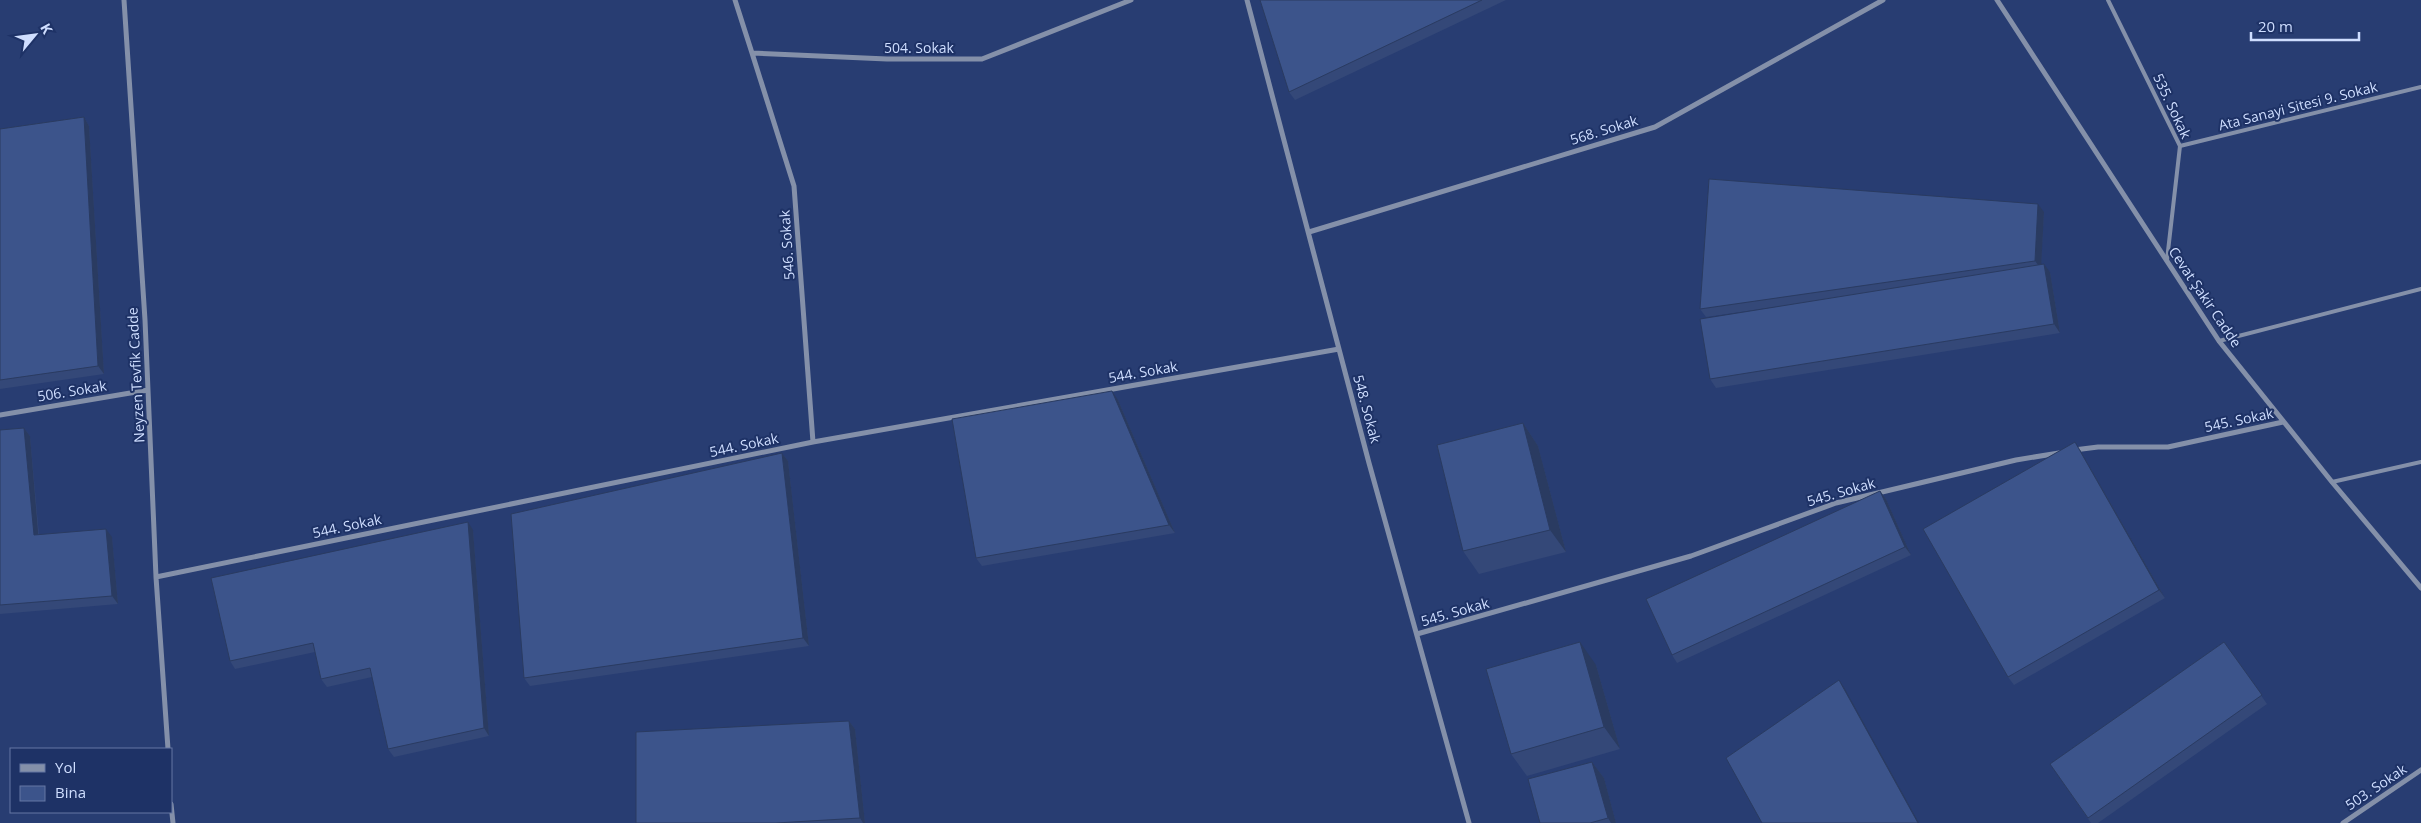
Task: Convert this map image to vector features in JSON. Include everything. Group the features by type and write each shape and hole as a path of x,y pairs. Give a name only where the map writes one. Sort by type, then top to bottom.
{"street":[{"name":"Neyzen Tevfik Cadde","path":"124,0 148,390 156,576 168,748"},
{"path":"735,0 752,53"},
{"name":"504. Sokak","path":"752,53 887,59 982,59 1131,0"},
{"name":"548. Sokak","path":"1247,0 1310,232 1339,349 1469,823"},
{"name":"568. Sokak","path":"1310,232 1655,127 1883,0"},
{"name":"Cevat Şakir Cadde","path":"1997,0 2219,341 2332,482 2421,588"},
{"name":"546. Sokak","path":"752,53 794,186 813,442"},
{"name":"544. Sokak","path":"156,576 813,442 1339,349"},
{"name":"506. Sokak","path":"0,415 148,390"},
{"name":"545. Sokak","path":"1417,634 1691,556 1836,503 2016,460 2098,447 2168,447 2284,422"},
{"name":"503. Sokak","path":"2343,823 2421,770"}],"lane":[{"name":"535. Sokak","path":"2108,0 2180,146 2166,260"},
{"name":"Ata Sanayi Sitesi 9. Sokak","path":"2180,146 2421,87"},
{"path":"2219,341 2421,289"},
{"path":"2332,482 2421,462"}],"building":[{"path":"1260,0 1482,0 1289,92"},
{"path":"84,117 98,366 0,380 0,129"},
{"path":"1709,179 2038,204 2035,261 1700,309"},
{"path":"2044,264 2054,324 1710,379 1700,319"},
{"path":"1112,391 1169,525 976,558 952,419"},
{"path":"1523,423 1550,530 1463,551 1437,445"},
{"path":"24,428 34,535 106,529 112,596 0,605 0,430"},
{"path":"2075,442 2159,590 2008,677 1923,529"},
{"path":"782,453 803,638 524,678 511,514"},
{"path":"1880,491 1905,547 1672,655 1646,599"},
{"path":"468,522 484,728 388,749 370,668 321,679 313,643 230,661 211,578"},
{"path":"1580,642 1604,727 1511,754 1486,669"},
{"path":"2224,642 2262,695 2088,818 2050,764"},
{"path":"1839,680 1918,823 1762,823 1726,758"},
{"path":"849,721 860,818 776,823 636,823 636,732"},
{"path":"1592,762 1608,818 1590,823 1540,823 1528,779"}]}
